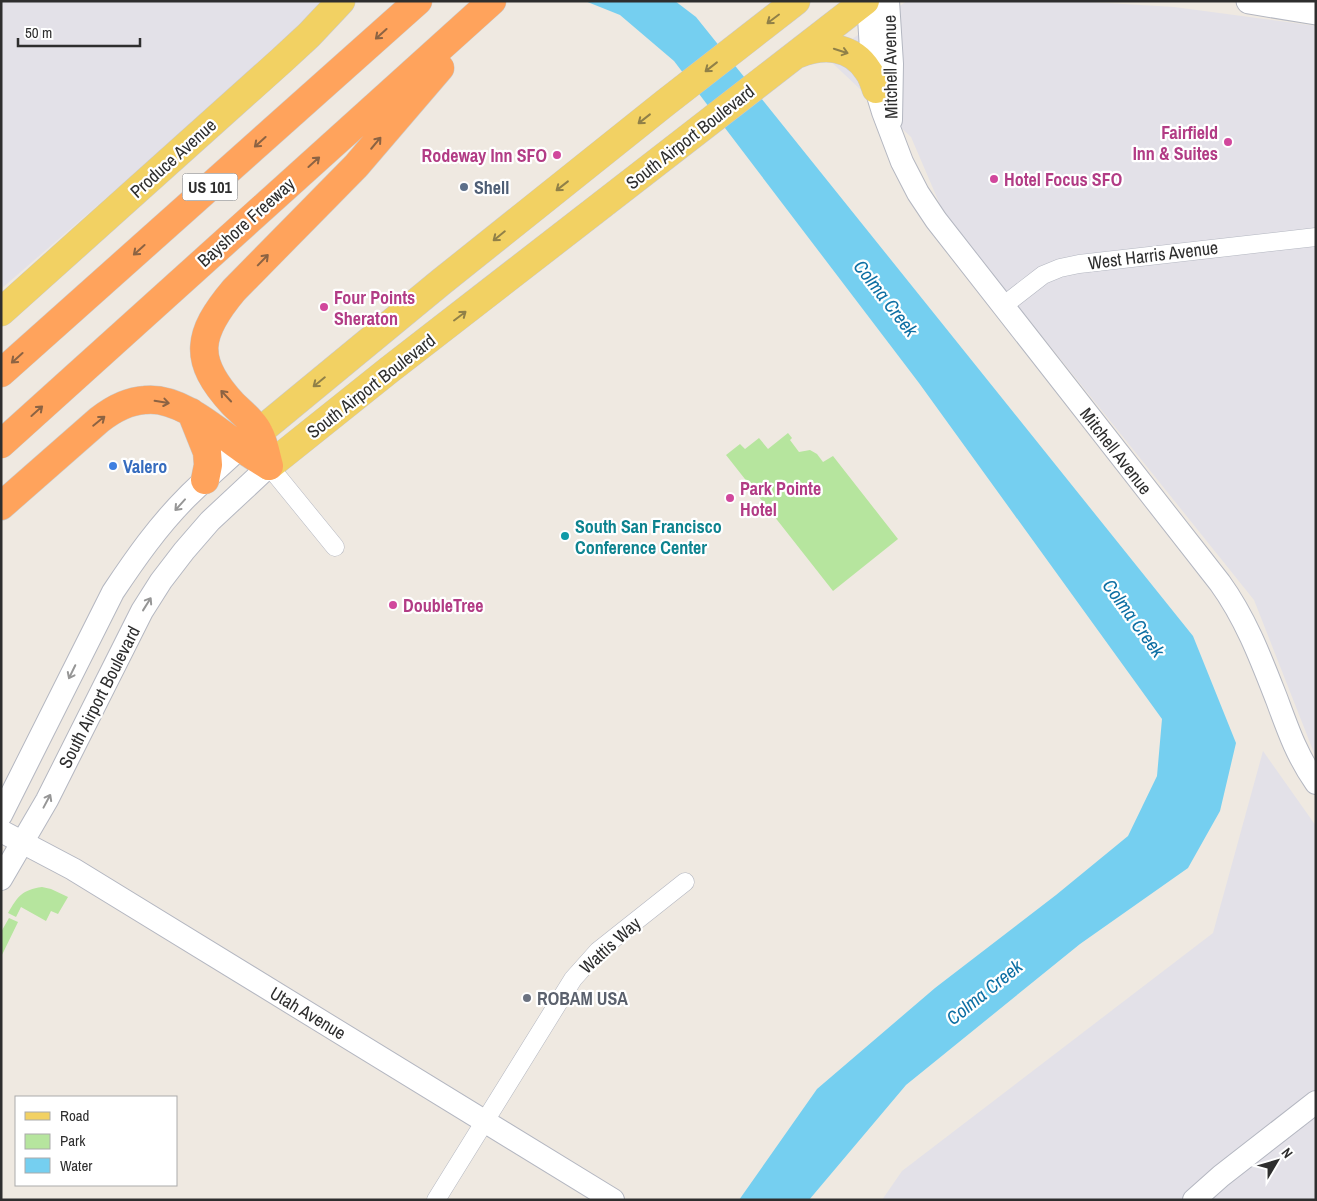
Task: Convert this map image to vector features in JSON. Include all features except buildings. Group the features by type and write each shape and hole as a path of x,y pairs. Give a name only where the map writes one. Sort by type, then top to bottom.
{"highway":[{"name":"US 101","path":"1,372 418,1"},
{"name":"Bayshore Freeway","path":"1,444 492,1"},
{"path":"269,466 250,440 209,372 205,356 205,345 210,322 234,290 356,166 496,1"},
{"path":"1,506 99,420 114,409 132,402 147,399 171,403 250,440"},
{"path":"191,412 207,452 208,465 205,480"}],"main road":[{"name":"Produce Avenue","path":"1,312 309,36 341,1"},
{"name":"South Airport Boulevard","path":"250,440 441,282 796,1"},
{"name":"South Airport Boulevard","path":"269,466 389,370 866,1"},
{"path":"1249,1 1316,12"},
{"path":"785,62 810,49 825,47 841,49 857,57 868,71 876,89"}],"street":[{"name":"Mitchell Avenue","path":"866,1 876,89 902,162 918,193 936,220 1236,605 1265,669 1298,754 1316,783"},
{"name":"Mitchell Avenue","path":"888,1 893,88 890,113 892,134"},
{"name":"West Harris Avenue","path":"1003,306 1043,275 1070,266 1316,237"},
{"name":"South Airport Boulevard","path":"1,815 113,592 134,560 187,497 250,440"},
{"name":"South Airport Boulevard","path":"1,879 47,800 142,611 161,581 210,521 269,466"},
{"path":"269,466 335,547"},
{"name":"Utah Avenue","path":"1,831 73,869 613,1200"},
{"name":"Wattis Way","path":"436,1200 563,994 582,968 615,936 684,882"},
{"path":"1194,1200 1228,1170 1316,1102"}],"shaded area":[{"path":"1,1 322,1 255,69 1,289"},
{"path":"907,1 1074,1 1174,7 1316,26 1316,758 1254,600 944,214 911,137 826,57"},
{"path":"1263,751 1316,826 1316,1200 882,1200 902,1171 1213,933"}],"green space":[{"path":"788,433 792,438 790,440 799,452 810,450 817,454 823,462 833,456 898,539 833,591 726,455 740,444 745,449 759,438 768,449"},
{"path":"42,887 68,897 58,914 51,911 46,921 21,907 16,917 8,913 21,895"},
{"path":"9,918 18,922 1,957 1,932"}],"water":[{"name":"Colma Creek","path":"585,1 675,1 696,17 1193,636 1236,743 1220,811 1188,868 1080,944 906,1085 809,1200 739,1200 817,1089 935,988 1056,895 1128,836 1157,776 1162,719 919,383 674,61 620,15"}],"place":[{"name":"Fairfield Inn & Suites","path":"1228,142"},
{"name":"Rodeway Inn SFO","path":"557,155"},
{"name":"Hotel Focus SFO","path":"994,179"},
{"name":"Shell","path":"464,187"},
{"name":"Four Points Sheraton","path":"324,307"},
{"name":"Valero","path":"113,466"},
{"name":"Park Pointe Hotel","path":"730,498"},
{"name":"South San Francisco Conference Center","path":"565,536"},
{"name":"DoubleTree","path":"393,605"},
{"name":"ROBAM USA","path":"527,998"}]}
